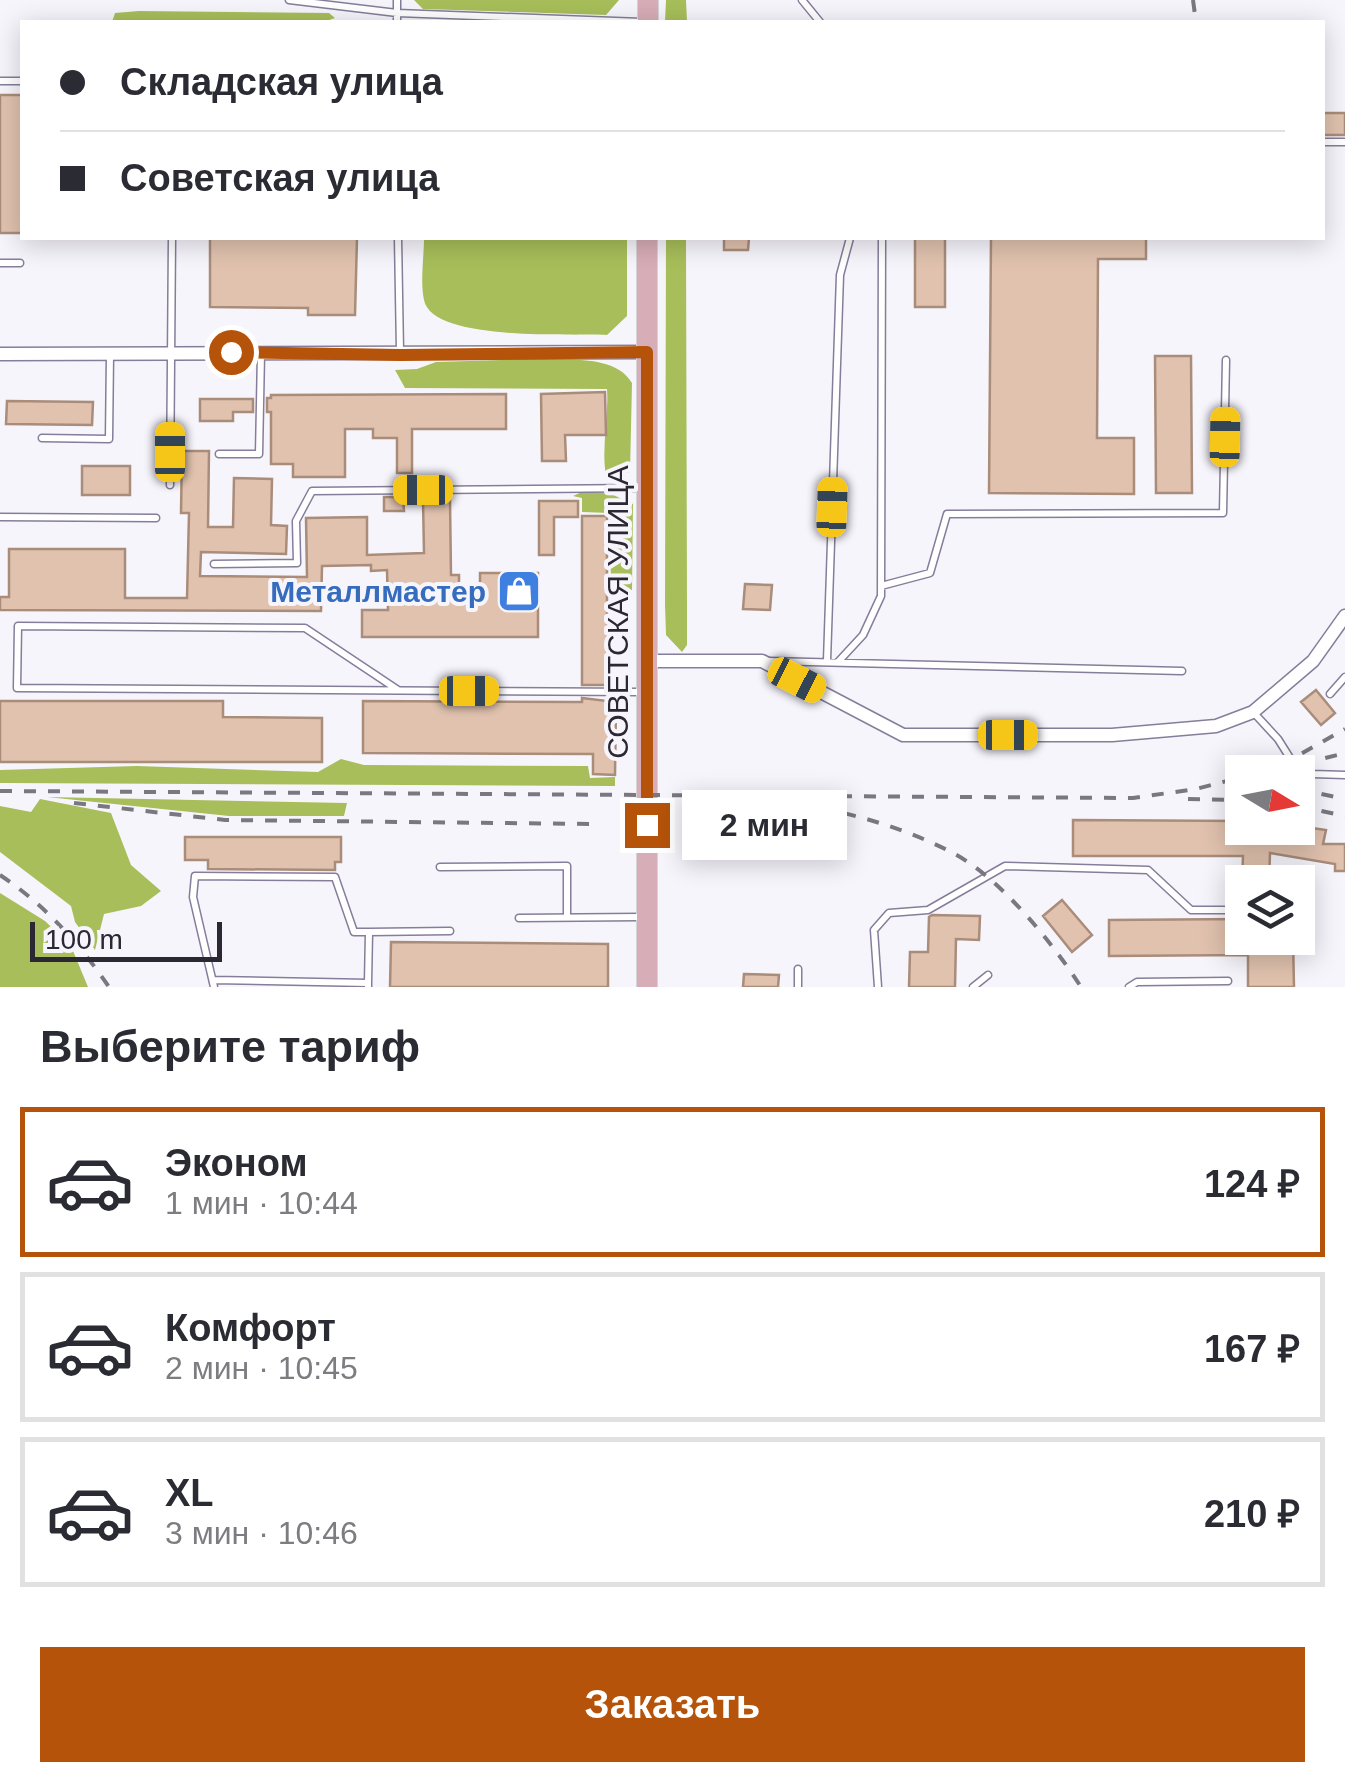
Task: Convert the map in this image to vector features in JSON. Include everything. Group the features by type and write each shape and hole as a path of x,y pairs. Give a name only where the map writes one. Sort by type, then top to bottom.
{"main road":[{"name":"СОВЕТСКАЯ УЛИЦА","path":"647,240 647,987"}],"street":[{"path":"0,354 647,352"},
{"path":"648,662 762,662 903,735 1112,735 1216,726 1253,712 1314,661 1345,616"}],"lane":[{"path":"289,0 397,13 590,20"},
{"path":"397,0 397,20"},
{"path":"802,0 818,20"},
{"path":"170,485 172,240"},
{"path":"398,240 400,355"},
{"path":"827,662 840,274 849,240"},
{"path":"838,662 863,635 876,613 881,586 882,240"},
{"path":"0,263 20,263"},
{"path":"218,454 260,454 261,352"},
{"path":"42,438 109,439 110,353"},
{"path":"881,586 930,572 946,514 1223,513 1226,360"},
{"path":"214,564 297,563 296,521 312,491 647,488"},
{"path":"0,518 156,518"},
{"path":"398,690 305,628 18,626 17,688 648,692"},
{"path":"762,662 1182,671"},
{"path":"1330,694 1345,677"},
{"path":"1253,712 1278,739 1295,766 1312,774 1345,775"},
{"path":"440,867 567,866 567,917"},
{"path":"878,987 874,930 888,914 928,910 1004,866 1148,870 1192,910 1225,910"},
{"path":"369,932 368,985 214,984 192,898 194,876 335,876 354,932 450,931"},
{"path":"519,918 647,917"},
{"path":"798,969 798,987"},
{"path":"973,987 988,975"},
{"path":"1129,987 1137,982 1228,981"}],"green space":[{"path":"414,0 619,0 606,15 423,9"},
{"path":"666,0 686,0 687,20 665,20"},
{"path":"115,13 329,13 335,18 113,20"},
{"path":"424,240 627,240 627,316 607,335 476,329 451,323 433,313 424,300"},
{"path":"666,240 686,240 687,645 682,652 666,635"},
{"path":"533,359 601,363 624,373 632,383 630,472 606,476 607,389 405,388 395,370 417,369 436,362"},
{"path":"582,492 609,493 633,504 632,590 621,594 611,590 610,513 582,512 582,498 573,496"},
{"path":"341,759 364,765 588,766 590,778 615,777 615,786 0,783 0,770 137,766 318,772"},
{"path":"47,797 347,803 344,816 229,816"},
{"path":"40,799 111,813 131,865 161,891 141,906 104,914 95,950 75,922 71,906 0,852 0,806 31,812"},
{"path":"0,893 45,921 71,946 88,987 0,987"}],"building":[{"path":"0,95 20,95 20,233 0,233"},
{"path":"1325,113 1345,113 1345,135 1325,135"},
{"path":"210,240 357,240 355,315 308,315 308,308 210,307"},
{"path":"724,240 749,240 748,250 724,250"},
{"path":"915,240 945,240 945,307 915,307"},
{"path":"991,240 1146,240 1146,259 1098,259 1097,438 1134,438 1134,494 989,493"},
{"path":"1155,356 1191,356 1192,493 1156,493"},
{"path":"605,392 606,435 565,435 566,461 542,461 541,394"},
{"path":"506,394 506,429 412,429 412,473 397,473 397,438 373,438 373,429 345,429 345,477 293,477 293,464 271,464 271,412 267,412 267,398 271,395"},
{"path":"200,399 253,399 253,412 233,412 233,421 200,421"},
{"path":"7,401 93,402 92,425 6,424"},
{"path":"182,451 209,451 208,527 233,527 234,478 272,479 271,525 287,526 286,554 201,552 200,576 307,577 306,518 367,517 367,555 424,553 423,500 450,500 451,575 459,575 459,599 480,599 480,573 538,573 538,637 362,637 362,610 388,610 387,570 371,571 371,565 322,566 321,611 0,610 0,597 9,597 9,549 125,549 125,598 187,598 189,513 181,513"},
{"path":"82,466 130,466 130,495 82,495"},
{"path":"384,497 403,497 404,511 384,511"},
{"path":"539,501 578,501 578,517 554,517 554,555 539,555"},
{"path":"582,516 607,516 607,685 582,685"},
{"path":"745,584 772,585 770,610 743,609"},
{"path":"1316,690 1335,713 1321,725 1301,702"},
{"path":"582,698 616,702 615,775 593,774 593,754 363,753 363,701 582,702"},
{"path":"0,701 223,701 223,717 322,718 322,762 0,762"},
{"path":"1073,820 1225,821 1225,845 1315,845 1315,828 1326,830 1323,844 1345,844 1345,871 1335,871 1335,864 1270,853 1270,865 1243,865 1243,856 1073,856"},
{"path":"185,837 341,837 341,862 335,862 335,870 208,869 208,860 185,860"},
{"path":"1062,900 1092,935 1072,952 1043,916"},
{"path":"932,915 980,916 979,940 956,939 955,987 909,987 910,952 928,952"},
{"path":"1225,919 1225,955 1248,955 1109,956 1109,920"},
{"path":"391,942 608,944 608,987 390,987"},
{"path":"1248,955 1293,955 1294,987 1248,987"},
{"path":"744,974 779,975 778,987 743,987"}],"railway":[{"path":"1193,0 1196,20"},
{"path":"1299,755 1345,729"},
{"path":"1315,761 1345,753"},
{"path":"0,791 1133,798 1225,781"},
{"path":"1315,793 1345,799"},
{"path":"1188,799 1225,800"},
{"path":"74,803 225,820 590,824"},
{"path":"797,804 897,829 971,864 1024,912 1081,987"},
{"path":"1315,810 1345,816"},
{"path":"0,875 60,926 109,987"}],"place":[{"name":"Металлмастер","path":"519,591"}],"route":[{"path":"231,352 647,352 647,825"}]}
